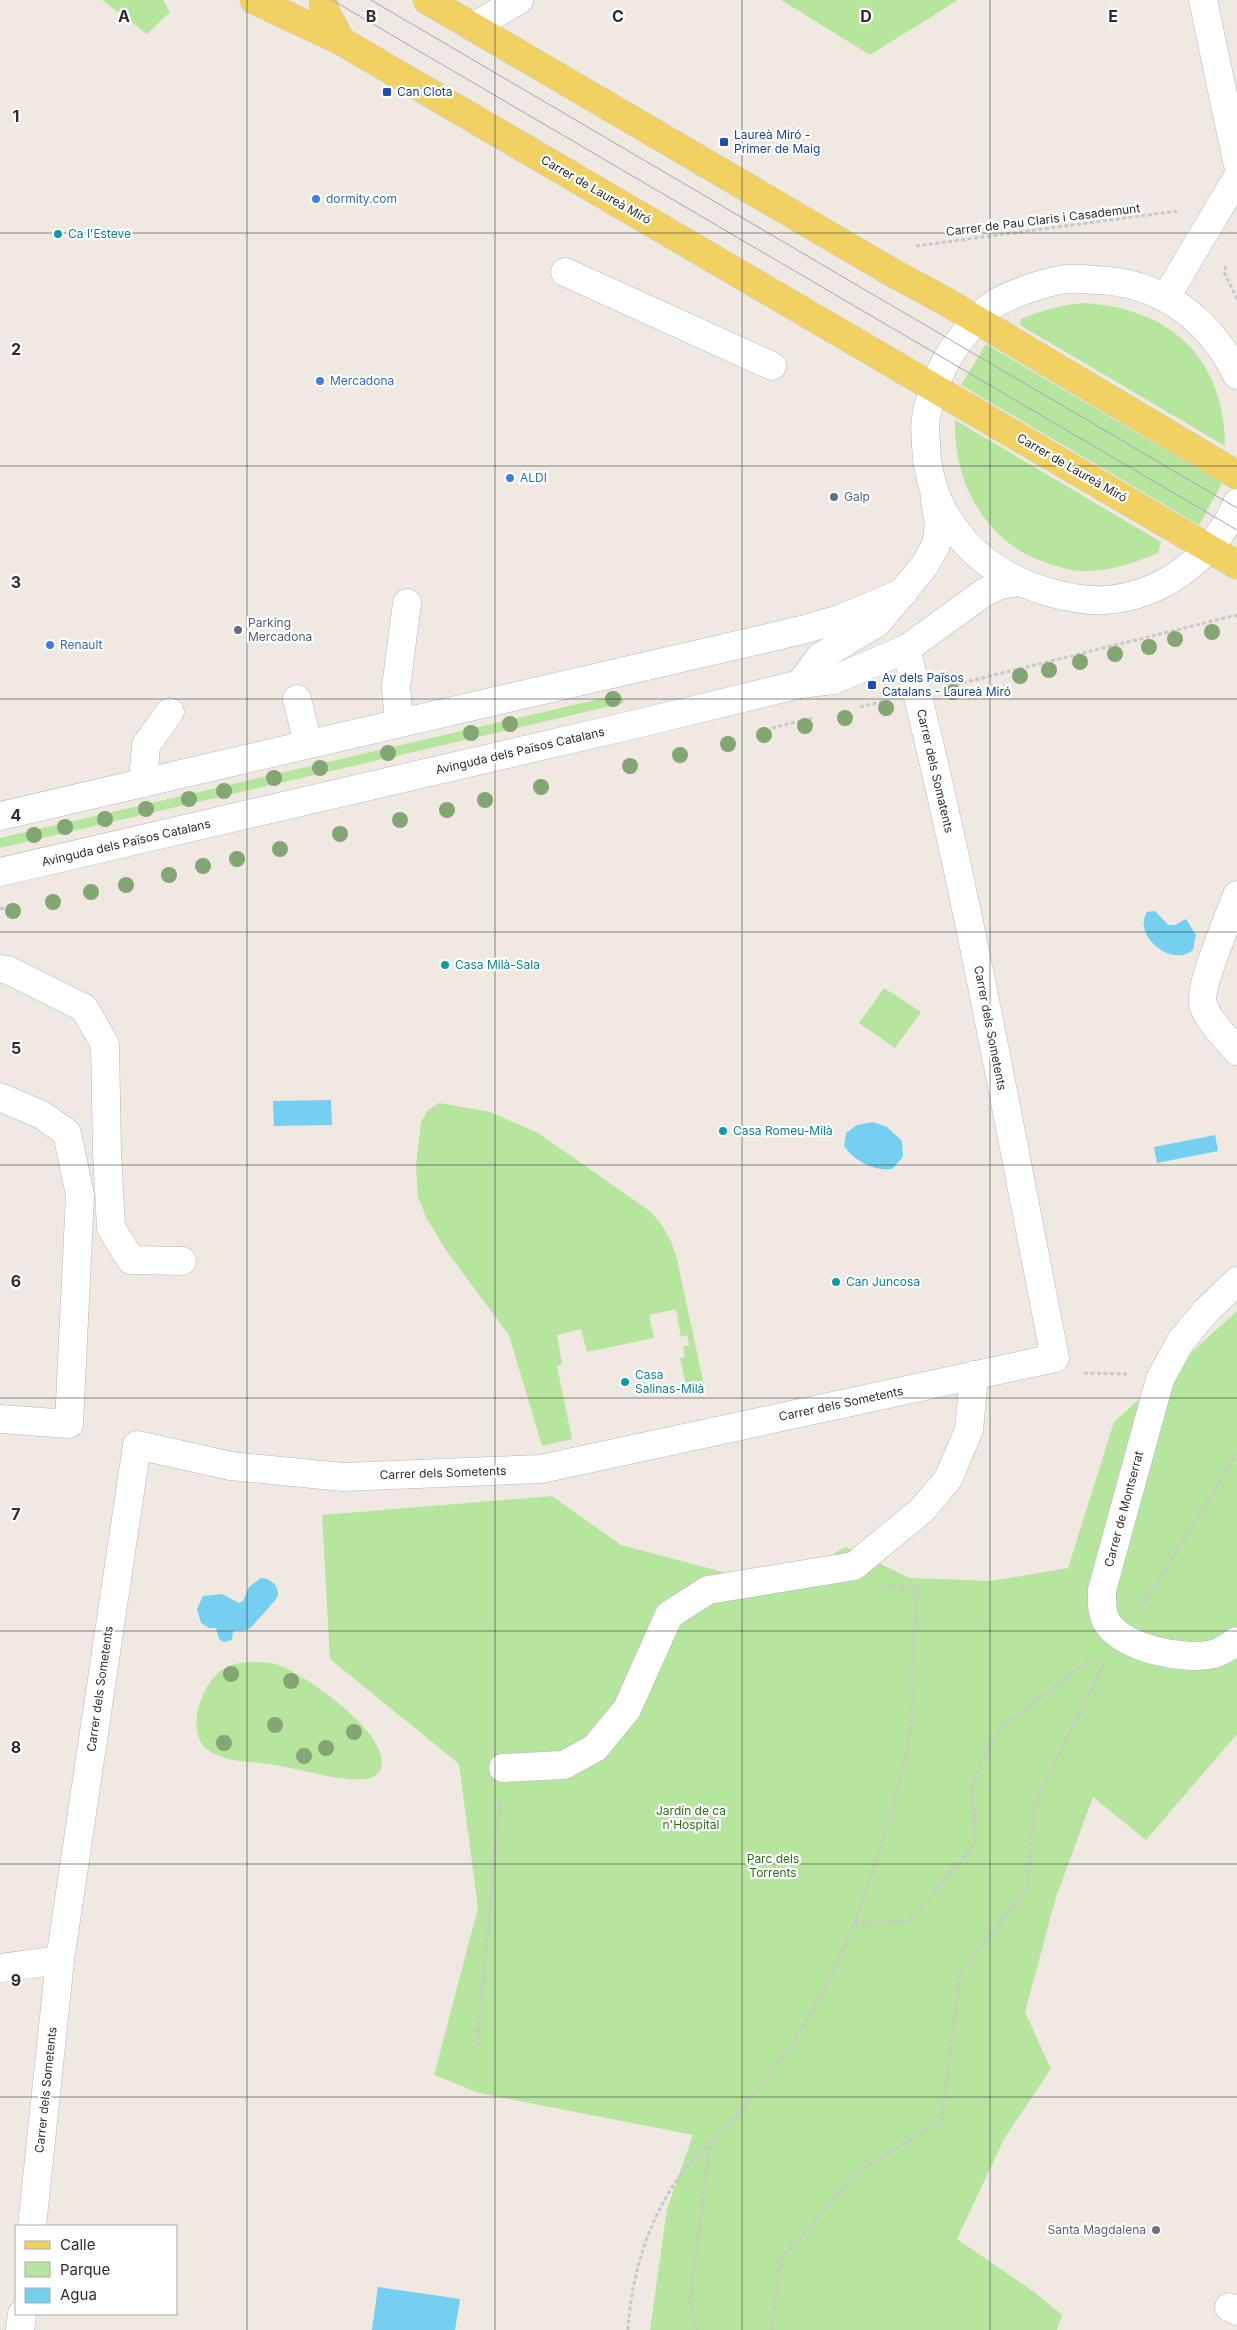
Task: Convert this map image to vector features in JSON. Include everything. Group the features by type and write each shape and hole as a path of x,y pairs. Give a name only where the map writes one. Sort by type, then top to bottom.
{"main road":[{"name":"Carrer de Laureà Miró","path":"254,0 341,41 1237,565"},
{"path":"324,0 324,10 341,41"},
{"path":"427,0 893,273 977,320 1237,475"}],"street":[{"path":"473,27 518,0"},
{"path":"1203,0 1237,160"},
{"path":"1166,297 1237,178"},
{"path":"565,272 772,366"},
{"path":"800,684 820,657 877,623 925,565 936,545 938,525 934,488 927,456 925,419 934,388 946,360 977,320 996,303 1017,293 1066,279 1117,280 1166,297 1190,312 1210,332 1227,355 1237,375"},
{"path":"934,488 947,518 965,544 990,564 1019,582 1071,598 1104,600 1133,595 1161,585 1186,569 1209,548 1227,524 1237,503"},
{"name":"Avinguda dels Països Catalans","path":"0,872 800,684 833,680 906,649 985,592 1000,585 1019,582"},
{"path":"0,816 802,630 840,619 904,592"},
{"path":"399,723 396,686 407,603"},
{"name":"Carrer dels Somatents","path":"906,649 933,758 963,894"},
{"path":"297,699 308,744"},
{"path":"144,783 146,745 170,712"},
{"name":"Carrer dels Sometents","path":"32,2225 60,1960 137,1445 231,1466 343,1478 541,1469 1055,1358 963,894"},
{"path":"1237,895 1204,986 1202,1003 1209,1016 1237,1050"},
{"path":"0,969 8,970 84,1008 105,1044 107,1152 111,1228 131,1260 182,1261"},
{"path":"0,1097 42,1116 67,1133 80,1194 69,1424 0,1419"},
{"name":"Carrer de Montserrat","path":"1237,1281 1206,1311 1181,1340 1163,1374 1102,1590 1102,1610 1108,1624 1120,1634 1146,1648 1171,1655 1197,1657 1216,1654 1237,1641"},
{"path":"503,1768 564,1765 595,1748 627,1709 669,1615 708,1590 854,1566 922,1510 948,1479 969,1430 974,1375"},
{"path":"0,1968 60,1960"},
{"path":"20,2330 22,2315"}],"path":[{"name":"Carrer de Pau Claris i Casademunt","path":"908,247 1179,211"},
{"path":"1227,263 1224,272 1237,299"},
{"path":"980,679 1237,615"},
{"path":"1055,1358 1078,1372 1163,1374"},
{"path":"1142,1608 1237,1454"},
{"path":"628,2330 630,2302 636,2272 647,2238 660,2208 682,2173 754,2094 809,2015 838,1964 866,1897 892,1808 911,1726 912,1666 918,1588 869,1585 854,1566"},
{"path":"855,1923 908,1922 936,1894 970,1851 975,1841 972,1787 989,1746 1002,1727 1093,1658"},
{"path":"772,2330 780,2260 858,2172 942,2120 960,1974 1028,1887 1034,1805 1103,1666"},
{"path":"477,2045 503,1768"},
{"path":"696,2330 690,2300 710,2142"}],"green space":[{"path":"102,0 163,0 170,12 147,34"},
{"path":"781,0 958,0 870,55"},
{"path":"1085,303 1116,307 1143,316 1167,328 1187,344 1203,364 1215,387 1222,415 1225,446 1020,325 1021,319 1037,313 1060,306"},
{"path":"986,344 1222,483 1199,525 961,385"},
{"path":"955,420 1161,542 1158,553 1122,566 1104,570 1084,571 1056,566 1025,554 991,526 977,508 967,488 960,466"},
{"path":"621,694 624,703 0,848 0,838"},
{"path":"884,988 921,1012 895,1048 859,1023"},
{"path":"439,1103 490,1112 538,1133 647,1209 657,1219 668,1236 676,1255 705,1390 688,1394 680,1358 685,1357 683,1346 689,1345 687,1335 681,1337 676,1309 649,1315 654,1338 587,1352 581,1329 557,1335 562,1364 557,1366 572,1439 542,1446 509,1335 445,1249 427,1219 418,1197 416,1166 421,1122 427,1111"},
{"name":"Parc dels Torrents","path":"1237,1311 1237,1734 1146,1840 1093,1797 1056,1897 1025,2012 1051,2069 1005,2137 957,2239 1034,2292 1062,2315 1057,2330 650,2330 667,2209 693,2135 479,2093 434,2075 478,1908 459,1764 330,1659 322,1515 552,1496 621,1545 775,1586 846,1547 909,1578 992,1581 1068,1568 1114,1422"},
{"path":"253,1662 273,1663 289,1670 325,1693 344,1708 362,1724 374,1741 381,1757 380,1771 367,1779 343,1778 281,1766 237,1761 221,1757 207,1749 200,1740 197,1730 199,1705 204,1692 211,1681 227,1667"}],"water":[{"path":"1155,911 1168,925 1175,925 1186,919 1196,935 1193,950 1184,955 1175,955 1156,947 1145,931 1144,921 1147,912"},
{"path":"331,1100 332,1125 274,1126 273,1101"},
{"path":"873,1122 887,1127 902,1141 903,1157 892,1169 879,1169 865,1164 853,1156 844,1146 846,1133 857,1125"},
{"path":"1215,1135 1218,1151 1157,1163 1154,1147"},
{"path":"261,1578 268,1579 274,1583 278,1596 249,1629 233,1631 232,1640 224,1642 219,1639 216,1628 209,1628 201,1623 197,1609 203,1596 222,1594 239,1603 243,1601 249,1587"},
{"path":"378,2287 460,2299 455,2330 372,2330"}],"tram line":[{"path":"332,0 1237,530"},
{"path":"371,0 1237,508"}],"place":[{"name":"Can Clota","path":"387,92"},
{"name":"Laureà Miró - Primer de Maig","path":"724,142"},
{"name":"dormity.com","path":"316,199"},
{"name":"Ca l'Esteve","path":"58,234"},
{"name":"Mercadona","path":"320,381"},
{"name":"ALDI","path":"510,478"},
{"name":"Galp","path":"834,497"},
{"name":"Parking Mercadona","path":"238,630"},
{"name":"Renault","path":"50,645"},
{"name":"Av dels Països Catalans - Laureà Miró","path":"872,685"},
{"name":"Casa Milà-Sala","path":"445,965"},
{"name":"Casa Romeu-Milà","path":"723,1131"},
{"name":"Can Juncosa","path":"836,1282"},
{"name":"Casa Salinas-Milà","path":"625,1382"},
{"name":"Santa Magdalena","path":"1156,2230"}],"park label":[{"name":"Jardín de ca n'Hospital","path":"691,1818"}]}
